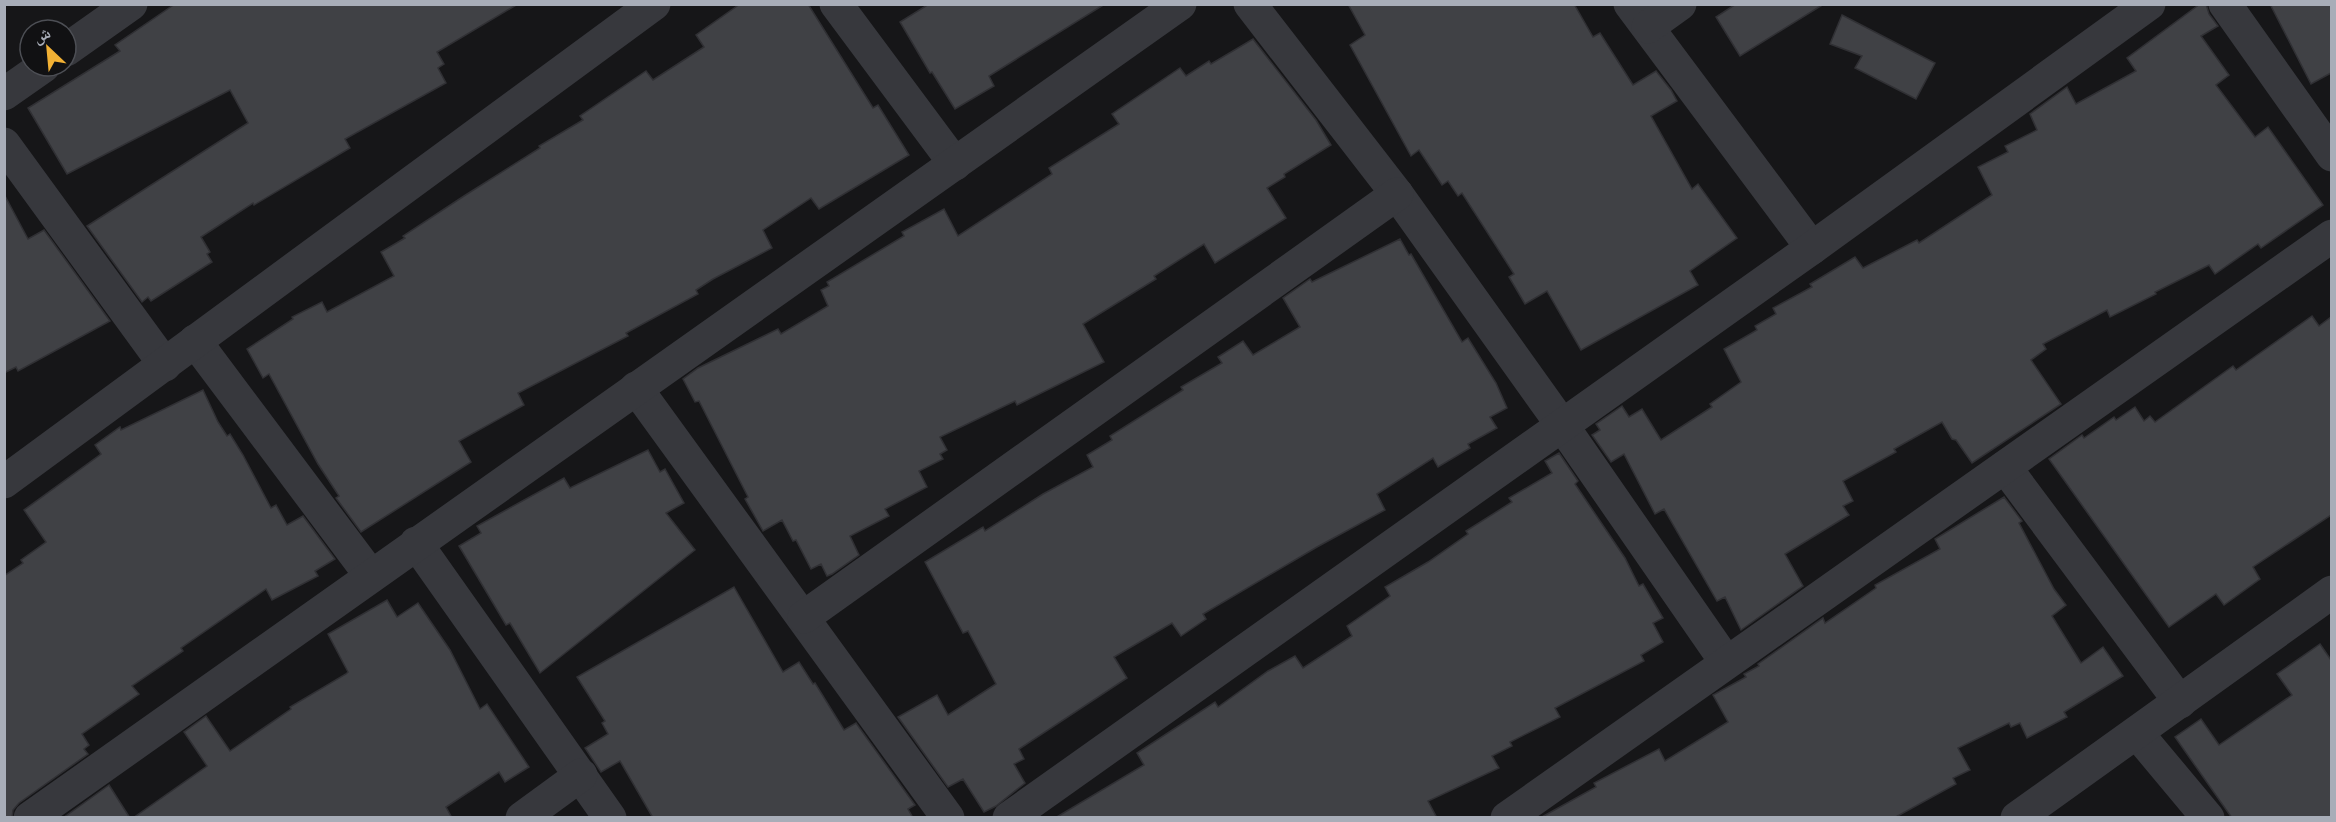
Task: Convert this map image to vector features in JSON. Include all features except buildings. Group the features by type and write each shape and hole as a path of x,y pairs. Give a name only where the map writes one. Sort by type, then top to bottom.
{"street":[{"path":"78,42 131,4"},
{"path":"4,482 654,4"},
{"path":"836,4 955,164"},
{"path":"30,818 1180,4"},
{"path":"1250,4 1397,194 1562,425 1726,662"},
{"path":"1680,4 1639,16 1812,248"},
{"path":"1009,818 1812,248 2149,4"},
{"path":"2225,4 2331,154"},
{"path":"4,94 27,78"},
{"path":"4,144 165,365"},
{"path":"804,617 1397,194"},
{"path":"1508,818 2331,236"},
{"path":"195,341 371,576"},
{"path":"636,388 948,818"},
{"path":"2004,467 2180,702"},
{"path":"416,543 610,818"},
{"path":"2017,818 2331,592"},
{"path":"2138,733 2208,818"},
{"path":"522,818 581,775"}]}
